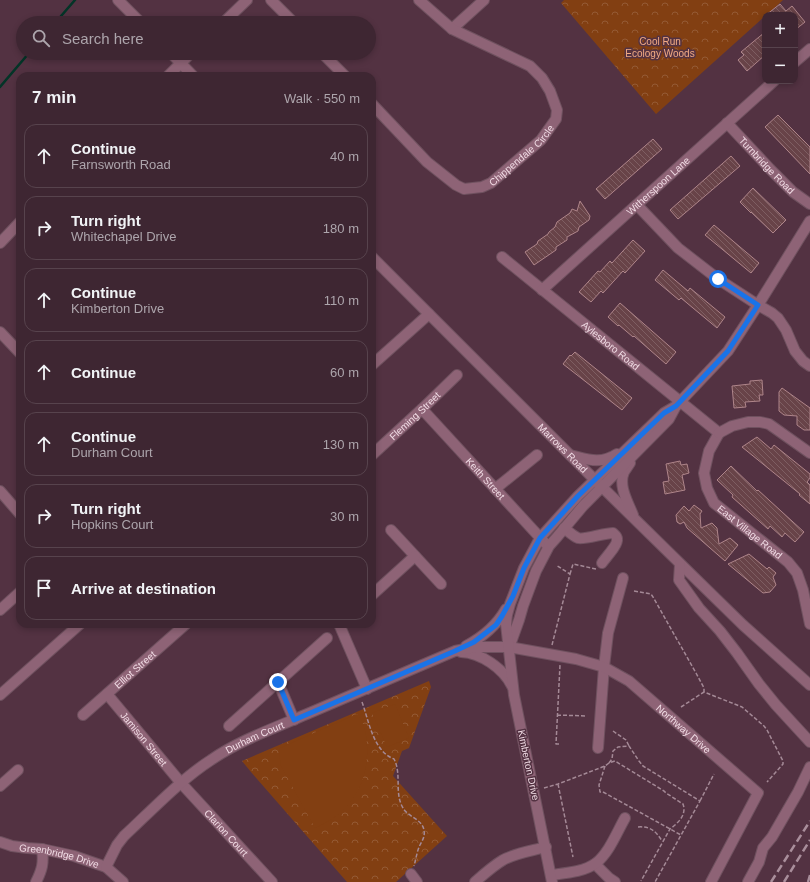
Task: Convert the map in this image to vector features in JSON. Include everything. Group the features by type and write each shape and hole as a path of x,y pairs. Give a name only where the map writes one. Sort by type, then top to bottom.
{"street":[{"path":"118,0 134,16"},
{"path":"230,16 247,0"},
{"path":"271,0 287,16"},
{"name":"Chippendale Circle","path":"376,108 427,162 456,185 464,189 482,187 491,183 541,140 556,119 557,110 550,91 542,78 530,66 452,29 419,0"},
{"path":"452,29 484,0"},
{"path":"798,59 810,49"},
{"path":"178,60 190,72"},
{"path":"172,72 184,60"},
{"path":"329,60 341,72"},
{"name":"Witherspoon Lane","path":"542,290 771,84"},
{"name":"Turnbridge Road","path":"727,123 793,192 810,204"},
{"path":"637,204 678,248 718,279 778,318 786,330 795,352 810,366"},
{"path":"598,483 669,419 678,404 728,351 810,221"},
{"path":"0,243 16,226"},
{"name":"Aylesboro Road","path":"502,257 678,404 719,433"},
{"name":"Marrows Road","path":"376,261 680,564 743,625 810,685"},
{"path":"376,360 429,314"},
{"path":"0,332 16,349"},
{"name":"Fleming Street","path":"376,451 457,375"},
{"name":"Keith Street","path":"422,409 540,538 550,546"},
{"path":"719,433 732,426 748,422 760,422 769,424 810,453"},
{"name":"East Village Road","path":"719,433 709,451 704,472 707,488 714,503 788,562 797,573 803,590 810,624"},
{"path":"570,454 596,461 603,461 633,450"},
{"path":"633,450 624,472 622,484 634,519"},
{"path":"495,489 537,455"},
{"name":"Kimberton Drive","path":"509,647 536,571 550,546 583,506 598,483"},
{"name":"Kimberton Drive","path":"552,878 514,689 506,624 507,615 524,568 540,538 578,496 598,483"},
{"path":"0,492 16,510"},
{"path":"564,528 579,538 606,533 613,533 616,536 617,540 615,545 602,567"},
{"path":"391,530 441,584"},
{"path":"376,591 415,556"},
{"path":"680,564 678,580 699,608 720,631 776,705 810,742"},
{"path":"598,748 608,632 622,578"},
{"path":"0,610 16,596"},
{"path":"455,651 474,642 496,625 513,596"},
{"path":"0,695 75,628"},
{"name":"Elliot Street","path":"83,715 181,628"},
{"path":"341,628 362,690"},
{"path":"229,726 327,638"},
{"name":"Durham Court","path":"106,867 117,845 124,836 181,783 222,752 362,690 455,651 474,647 509,647"},
{"name":"Northway Drive","path":"509,647 576,659 604,667 629,681 758,793 711,882"},
{"path":"455,651 475,654 484,659 501,671 508,678 514,689"},
{"path":"278,682 294,720"},
{"name":"Jamison Street","path":"107,694 181,783"},
{"path":"748,882 763,848 772,838 798,792 810,767"},
{"path":"0,786 18,770"},
{"name":"Clarion Court","path":"181,783 272,882"},
{"path":"552,878 581,870 595,864 600,860 608,849 625,818"},
{"name":"Greenbridge Drive","path":"0,834 12,846"},
{"name":"Greenbridge Drive","path":"0,842 12,846 42,849 74,856 106,867 123,882"},
{"path":"475,882 502,861 518,854 546,847"},
{"path":"36,882 40,875 43,862 42,849"},
{"path":"595,864 615,882"}],"path":[{"path":"552,645 573,564 602,567"},
{"path":"556,565 570,574"},
{"path":"634,591 651,594 696,673 704,688 704,692"},
{"path":"559,744 556,744 560,663"},
{"path":"362,690 376,743 396,762 398,794 403,809 418,821 424,829 424,838 420,845 414,878"},
{"path":"681,707 704,692"},
{"path":"704,692 742,707 767,730 783,761 783,764 767,782"},
{"path":"557,715 586,716"},
{"path":"613,731 626,740 643,766 700,801"},
{"path":"544,788 605,766 612,759 612,751 629,746"},
{"path":"609,762 615,761 664,791 666,794 683,804 684,807 684,813 680,820 670,829 641,882"},
{"path":"605,766 599,785 600,792 604,792 681,835"},
{"path":"655,882 714,774"},
{"path":"558,784 573,857"},
{"path":"638,827 644,826 652,829 658,834 663,842"}],"green space":[{"name":"Cool Run Ecology Woods","path":"564,0 783,0 770,12 762,12 762,19 656,114 561,3"},
{"path":"429,681 431,687 409,748 402,751 393,776 447,836 396,882 347,882 242,761"},
{"path":"395,704 409,738 387,747 372,713"},
{"path":"357,714 366,733 367,742 367,760 361,785 355,796 338,814 315,828 281,766 279,752 280,748"}],"building":[{"path":"780,4 786,11 792,6 797,12 770,12"},
{"path":"798,13 805,22 798,28"},
{"path":"762,34 762,58 747,71 738,60 744,55 741,52"},
{"path":"778,115 810,147 810,174 765,127"},
{"path":"653,139 662,149 605,199 596,189"},
{"path":"731,156 740,166 678,219 670,210"},
{"path":"753,188 786,220 773,233 740,202"},
{"path":"580,201 590,216 589,220 579,227 578,231 567,237 567,240 556,247 556,250 534,265 525,252 548,234 555,227 557,222 570,213 572,209 577,211"},
{"path":"714,225 759,263 751,273 705,235"},
{"path":"633,240 645,251 625,273 623,271 603,293 601,291 591,302 579,292 598,271 600,272 610,261 612,263"},
{"path":"663,270 688,291 690,288 725,317 717,328 681,298 679,300 655,280"},
{"path":"620,303 676,352 666,364 634,336 633,337 608,317"},
{"path":"575,352 632,398 622,410 563,364 570,355 571,356"},
{"path":"762,380 763,395 759,395 760,401 745,402 746,407 734,408 732,386 750,384 750,381"},
{"path":"782,388 810,408 810,430 804,430 797,425 797,416 784,415 779,411 779,392"},
{"path":"757,437 771,449 774,445 810,474 810,478 807,482 810,485 810,504 799,495 800,494 742,447"},
{"path":"680,461 681,465 687,464 689,473 682,475 685,490 665,494 663,482 669,481 666,464"},
{"path":"731,466 804,532 795,542 785,533 782,537 770,526 768,529 732,497 733,495 717,480"},
{"path":"694,505 702,511 700,514 701,528 712,523 717,528 719,544 730,538 738,545 725,561 687,528 684,522 680,524 677,522 676,515 684,506 689,511"},
{"path":"749,554 767,569 769,567 776,573 773,577 776,585 770,592 763,593 728,564"}],"waterway":[{"path":"61,16 75,0"},
{"path":"0,87 23,60"}],"railway":[{"path":"771,882 810,821"},
{"path":"784,882 810,840"},
{"path":"808,882 810,875"}],"route":[{"path":"278,682 294,720 455,651 474,642 496,625 513,596 524,568 540,538 578,496 664,413 676,406 728,351 758,305 718,279"}]}
